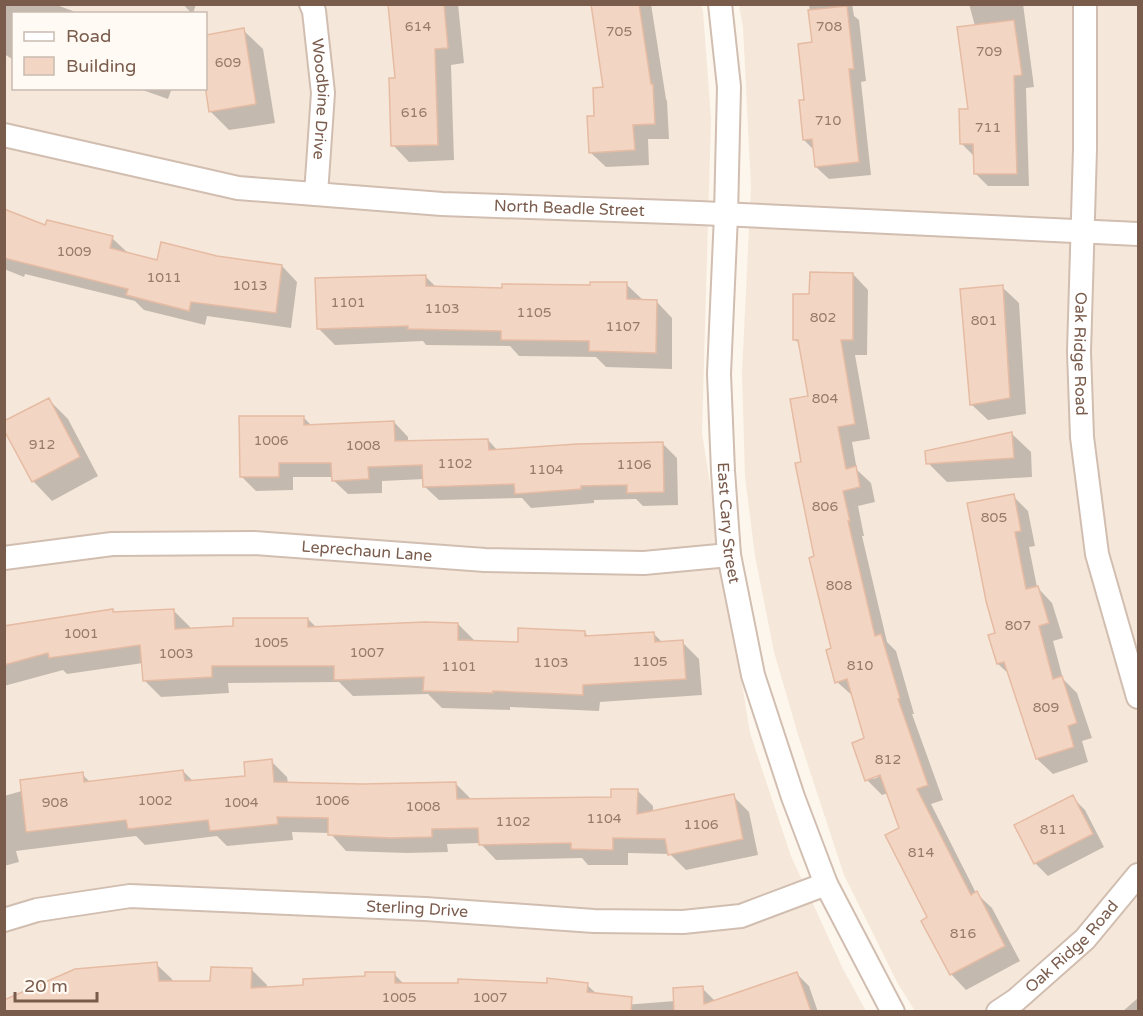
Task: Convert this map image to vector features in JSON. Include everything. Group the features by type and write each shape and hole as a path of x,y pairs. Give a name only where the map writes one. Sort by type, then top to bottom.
{"street":[{"name":"Woodbine Drive","path":"311,4 314,11 322,93 316,194"},
{"name":"East Cary Street","path":"720,4 729,87 719,374 729,555 753,675 793,797 826,884 893,1011"},
{"name":"Oak Ridge Road","path":"1085,4 1085,149 1079,352 1082,437 1097,554 1138,697"},
{"name":"North Beadle Street","path":"4,135 238,188 442,204 1138,234"},
{"name":"Leprechaun Lane","path":"4,558 112,544 254,543 508,560 644,563 729,555"},
{"name":"Oak Ridge Road","path":"998,1011 1016,1000 1085,939 1138,875"},
{"name":"Sterling Drive","path":"4,920 37,910 130,896 425,909 594,921 683,922 741,916 826,884"}],"shaded area":[{"path":"5,5 701,5 711,119 702,433 750,733 791,856 843,969 866,1011 5,1012"},
{"path":"739,5 1138,5 1138,1011 915,1011 898,984 844,875 799,738 774,652 755,556 745,477 742,373 751,187 743,27"}],"building":[{"path":"388,4 444,4 448,48 435,49 438,145 391,146 389,78 395,78"},
{"path":"591,4 639,4 651,84 653,84 655,124 633,125 635,150 589,153 587,116 594,116 593,88 603,87"},
{"path":"847,6 854,69 849,69 859,162 815,167 812,139 803,140 799,100 804,100 798,44 812,42 808,10"},
{"path":"1014,20 1022,75 1014,76 1017,174 974,174 973,144 960,144 959,109 968,109 957,27"},
{"path":"244,28 256,104 209,112 206,92 207,35"},
{"path":"4,209 45,225 47,220 113,236 110,248 157,260 161,242 217,256 282,265 276,313 191,302 189,311 126,295 128,289 4,258"},
{"path":"810,272 853,273 853,340 841,340 855,424 838,427 846,469 856,466 860,487 843,491 850,521 848,521 875,636 881,634 900,698 898,699 928,785 917,789 971,895 977,891 1005,946 950,975 921,921 927,917 885,835 899,828 880,775 865,781 852,743 864,738 847,679 835,683 826,650 831,648 809,558 814,556 795,463 801,462 790,399 808,396 798,340 793,340 793,294 809,294"},
{"path":"426,275 426,286 502,288 502,284 590,285 590,282 627,282 627,299 657,300 656,353 589,351 589,341 501,340 501,331 408,329 408,326 317,329 315,278"},
{"path":"1003,285 1010,398 970,405 960,289"},
{"path":"49,398 80,457 32,482 4,430 4,421"},
{"path":"239,416 304,416 304,425 394,421 395,441 488,439 489,450 577,444 663,442 664,492 627,493 627,485 581,486 581,489 515,494 514,484 423,487 422,465 368,467 369,479 332,481 331,463 279,463 279,477 240,477"},
{"path":"1012,432 1014,458 926,464 925,451"},
{"path":"1014,494 1021,531 1015,532 1026,589 1038,586 1049,623 1039,626 1053,679 1062,676 1077,723 1068,726 1074,747 1036,759 1004,662 997,664 988,635 995,633 986,601 967,503"},
{"path":"113,609 113,612 174,609 175,629 233,626 233,618 308,618 308,627 425,622 458,623 458,640 518,642 518,628 585,631 585,636 654,632 655,642 683,640 686,679 583,685 583,695 423,691 424,677 334,680 334,666 212,666 212,677 143,681 140,645 49,658 48,653 4,665 4,626"},
{"path":"272,759 274,782 362,784 456,782 457,799 611,797 611,789 638,789 637,814 734,794 743,839 668,855 665,839 613,838 613,850 571,849 571,843 479,845 478,828 432,829 432,837 390,838 328,835 328,818 277,817 278,824 210,831 208,820 128,829 126,820 26,832 20,780 83,772 84,782 183,770 185,781 245,776 244,762"},
{"path":"1073,795 1093,834 1034,864 1014,825"},
{"path":"157,962 159,981 210,981 211,967 252,968 251,988 303,985 303,979 365,976 365,972 395,972 395,983 458,983 458,979 547,983 547,978 588,983 587,992 632,997 631,1011 4,1011 4,1000 75,969"},
{"path":"797,972 811,1011 674,1011 673,988 703,986 704,1004"}]}
